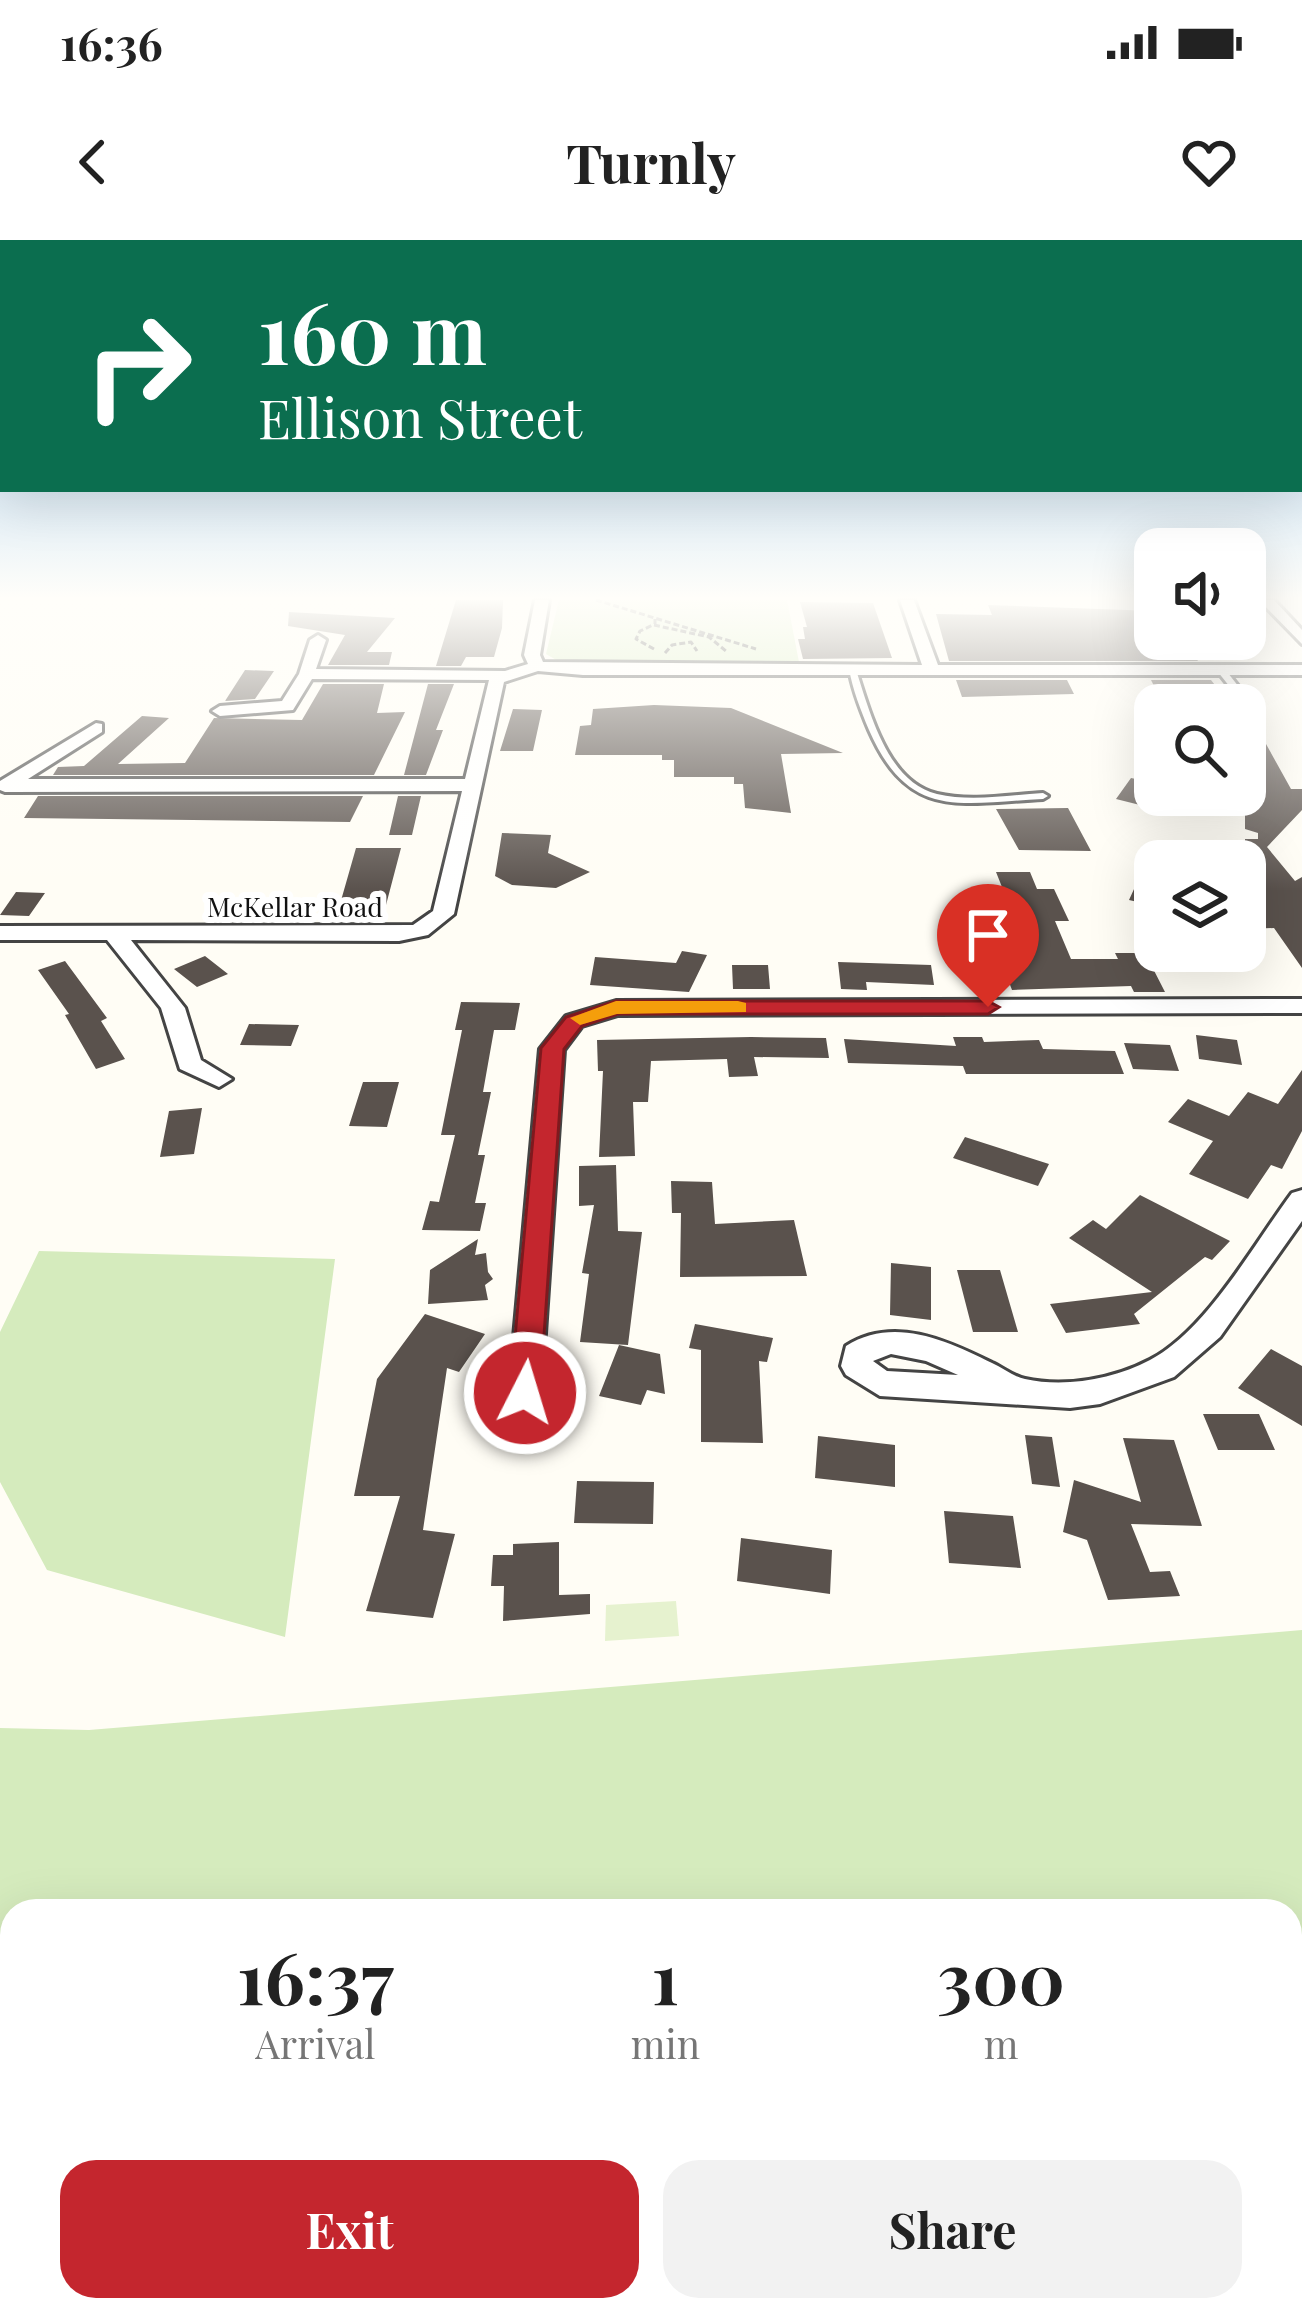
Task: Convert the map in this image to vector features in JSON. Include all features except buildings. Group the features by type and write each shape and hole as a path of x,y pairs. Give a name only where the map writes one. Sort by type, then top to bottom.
{"street":[{"path":"228,706 287,706 293,697"},
{"name":"McKellar Road","path":"0,933 420,930 443,914 494,697"},
{"path":"4,787 96,728"},
{"path":"4,787 472,784"},
{"path":"113,933 173,1004 184,1024 181,1069 218,1079"},
{"path":"525,1393 553,1048 574,1021 616,1007 1302,1006"},
{"path":"1012,1388 1070,1395 1100,1391 1162,1368 1209,1329 1302,1200"}],"lane":[{"path":"861,697 870,724 905,779 930,795 1043,796"}],"green space":[{"path":"39,1251 335,1259 285,1637 47,1570 0,1482 0,1332"},
{"path":"676,1601 679,1636 605,1641 606,1605"},
{"path":"1302,1630 1302,1899 0,1899 0,1728 89,1730"}],"slow traffic":[{"path":"580,1018 616,1007 738,1007"}],"route":[{"path":"525,1393 553,1048 574,1021 616,1007 988,1007"}]}
